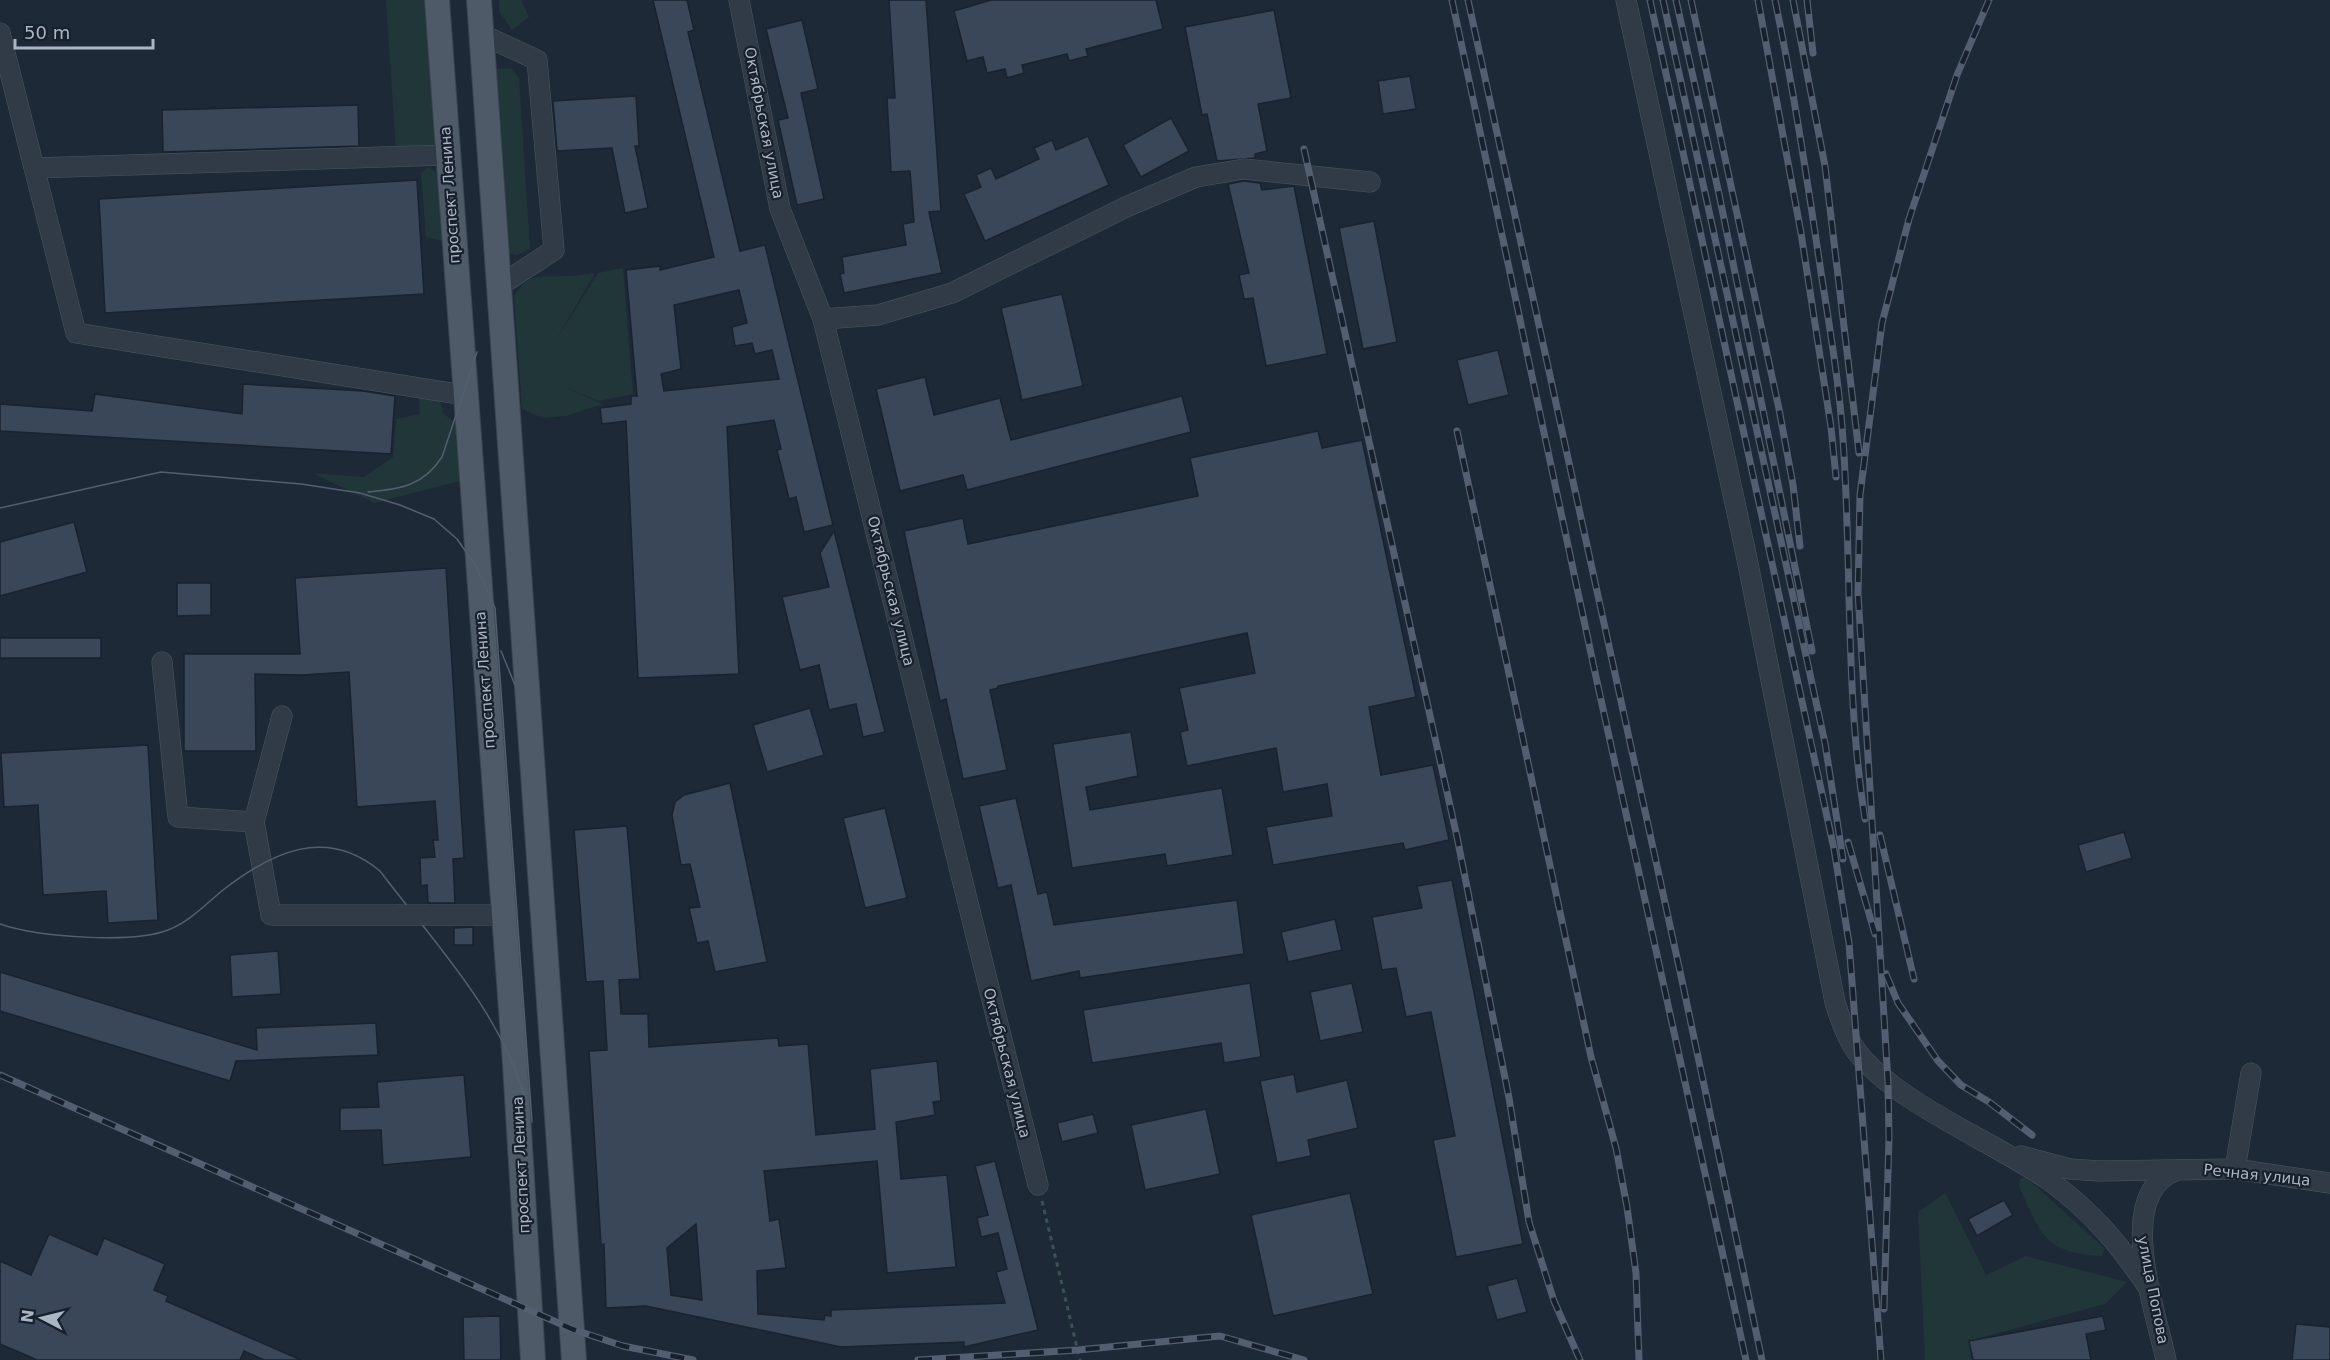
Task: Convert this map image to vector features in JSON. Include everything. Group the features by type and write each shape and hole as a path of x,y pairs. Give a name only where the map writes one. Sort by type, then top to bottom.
{"main road":[{"name":"проспект Ленина","path":"437,0 464,395 504,915 533,1360"},
{"path":"479,0 574,1360"}],"street":[{"name":"Октябрьская улица","path":"740,0 780,209 823,319 1038,1185"},
{"path":"1626,0 1746,554 1834,1002 1844,1030 1857,1052 1888,1082 2049,1181 2087,1210 2117,1241 2151,1291"},
{"path":"0,33 76,333 464,395"},
{"path":"482,34 537,60 554,250 499,286"},
{"path":"34,168 448,155"},
{"path":"823,319 878,315 952,293 1126,207 1196,177 1244,169 1370,182"},
{"path":"162,662 178,817 254,822"},
{"path":"282,716 254,822 272,915 504,915"},
{"path":"2235,1169 2251,1073"},
{"name":"Речная улица","path":"1999,1150 2070,1168 2099,1171 2235,1169 2330,1183"},
{"name":"улица Попова","path":"2166,1360 2142,1249 2144,1206 2150,1191 2159,1180 2184,1168"}],"path":[{"path":"1038,1185 1080,1360"}],"green space":[{"path":"386,0 424,0 436,147 396,151"},
{"path":"499,0 521,0 529,17 512,30 499,11"},
{"path":"498,69 511,69 519,78 530,249 517,255 504,253 491,77"},
{"path":"428,167 440,175 443,241 426,237 421,173"},
{"path":"623,268 633,394 599,401 557,384 603,404 566,416 543,418 537,412 542,418 522,409 514,296 526,282 537,277 595,273 555,342 598,273"},
{"path":"438,395 444,414 458,425 459,481 375,503 312,473 364,477 393,457 396,419 420,414 419,396"},
{"path":"2026,1177 2105,1249 2102,1256 2067,1251 2047,1238 2033,1217 2019,1186 2020,1179"},
{"path":"1945,1193 1986,1275 2026,1256 2127,1282 2105,1304 1976,1339 1979,1360 1925,1360 1918,1212"}],"building":[{"path":"653,0 687,0 694,30 688,32 740,251 765,245 833,525 804,532 796,497 789,499 777,450 781,449 774,420 727,427 739,674 638,678 626,421 602,424 600,408 631,404 631,396 637,396 626,270 660,266 660,270 714,257","holes":["739,290 747,323 732,327 735,346 752,343 755,354 772,350 779,379 664,391 661,374 681,369 674,305"]},
{"path":"889,0 926,0 941,211 929,212 942,273 844,293 840,274 844,273 842,257 906,245 903,224 914,222 910,171 891,172 887,98 895,98"},
{"path":"991,0 1156,0 1163,29 1086,49 1088,56 1069,61 1067,54 1022,65 1024,73 1007,78 1005,69 987,73 983,57 967,61 954,11"},
{"path":"1274,10 1291,98 1258,104 1267,151 1255,154 1255,158 1217,161 1207,114 1202,115 1185,27"},
{"path":"802,20 818,89 801,93 824,199 797,205 778,120 788,118 766,29"},
{"path":"1410,76 1416,109 1383,114 1378,81"},
{"path":"636,96 639,146 635,146 648,208 625,213 612,148 557,151 553,101"},
{"path":"358,105 359,146 163,152 162,110"},
{"path":"1171,118 1189,151 1141,177 1123,145"},
{"path":"1088,136 1109,185 985,241 964,194 981,187 976,175 991,168 996,179 1039,159 1034,148 1052,140 1056,150"},
{"path":"417,180 424,294 105,313 99,199"},
{"path":"1244,181 1260,183 1262,190 1294,186 1327,354 1266,366 1253,298 1244,299 1239,275 1249,273 1228,184"},
{"path":"1374,221 1397,342 1363,349 1339,228"},
{"path":"1062,294 1083,386 1022,400 1001,308"},
{"path":"1498,350 1509,395 1468,405 1457,360"},
{"path":"925,377 934,415 1000,398 1011,440 1182,396 1191,432 967,490 963,475 900,491 876,389"},
{"path":"243,384 363,391 395,396 391,454 0,431 0,404 92,411 95,394 242,414"},
{"path":"1318,431 1322,448 1362,440 1416,697 1369,707 1381,775 1433,765 1449,840 1405,850 1403,843 1273,865 1266,827 1332,816 1327,784 1283,792 1276,748 1187,766 1180,732 1188,730 1179,688 1255,673 1247,633 998,686 990,690 1007,770 963,779 946,699 940,701 904,531 963,518 968,544 1198,496 1190,458"},
{"path":"74,522 87,572 0,596 0,542"},
{"path":"834,531 885,732 863,737 856,704 829,710 819,665 800,670 782,597 829,587 820,553"},
{"path":"446,568 464,858 453,859 455,903 428,903 427,885 421,886 420,858 435,857 433,840 438,840 435,801 357,807 349,672 302,675 255,674 256,751 184,751 184,654 300,654 295,578"},
{"path":"177,583 211,583 211,615 177,616"},
{"path":"0,638 101,638 101,658 0,658"},
{"path":"810,708 824,755 767,772 753,725"},
{"path":"1131,732 1138,776 1086,787 1090,810 1222,788 1233,855 1167,866 1165,854 1072,868 1053,744"},
{"path":"148,745 158,920 108,923 106,891 43,895 38,805 4,807 1,753"},
{"path":"730,783 767,962 715,972 708,941 697,943 689,908 700,907 690,864 681,865 672,815 675,802 684,795"},
{"path":"1016,798 1038,894 1047,892 1054,925 1237,900 1244,954 1080,978 1079,971 1031,981 1011,885 998,888 979,806"},
{"path":"885,808 907,898 865,908 843,818"},
{"path":"627,826 640,979 619,980 621,1014 648,1014 649,1047 778,1038 779,1046 808,1044 816,1135 875,1129 870,1069 937,1061 941,1101 933,1102 935,1115 896,1122 901,1179 947,1175 956,1267 887,1273 877,1161 764,1171 770,1221 779,1219 786,1268 757,1271 758,1314 824,1320 825,1315 831,1316 831,1310 1005,1303 996,1272 1007,1269 998,1233 981,1237 977,1218 988,1215 975,1166 995,1161 1038,1330 964,1347 964,1342 841,1347 646,1306 606,1308 604,1244 601,1245 589,1051 607,1050 603,981 586,982 574,830","holes":["696,1224 702,1300 671,1295 667,1248"]},
{"path":"2124,832 2132,858 2086,872 2078,845"},
{"path":"1452,880 1523,1244 1456,1257 1433,1140 1455,1136 1431,1012 1406,1017 1396,968 1382,970 1372,917 1422,908 1417,886"},
{"path":"1335,919 1342,950 1288,962 1281,932"},
{"path":"473,927 473,945 454,945 454,928"},
{"path":"278,951 281,994 232,997 230,955"},
{"path":"0,972 257,1050 256,1028 376,1023 378,1055 236,1061 230,1081 0,1011"},
{"path":"1250,983 1261,1057 1224,1063 1221,1043 1092,1063 1083,1010"},
{"path":"1352,983 1363,1032 1320,1041 1310,992"},
{"path":"1294,1074 1297,1092 1347,1080 1358,1128 1308,1140 1311,1156 1277,1163 1260,1081"},
{"path":"464,1075 471,1157 383,1165 381,1130 340,1131 340,1108 379,1107 377,1082"},
{"path":"1206,1109 1220,1174 1145,1190 1131,1125"},
{"path":"1093,1114 1098,1133 1062,1142 1057,1123"},
{"path":"1350,1193 1373,1294 1273,1316 1251,1215"},
{"path":"2004,1200 2013,1215 1977,1236 1968,1219"},
{"path":"49,1234 97,1255 104,1238 165,1264 154,1290 168,1296 166,1301 301,1360 264,1360 244,1351 240,1360 37,1360 0,1344 0,1261 31,1275"},
{"path":"1517,1278 1527,1312 1497,1320 1487,1286"},
{"path":"500,1316 501,1360 464,1360 463,1317"},
{"path":"2103,1316 2106,1330 2086,1334 2091,1360 1973,1360 1969,1341"},
{"path":"2296,1324 2330,1327 2330,1360 2292,1360"}],"tram line":[{"path":"368,492 410,484 435,467 442,457 477,352"},
{"path":"0,508 161,472 301,484 360,493 400,505 434,519 457,539 476,566 495,608 532,1122"},
{"path":"501,651 515,685"},
{"path":"0,924 16,929 84,937 132,937 152,934 168,930 183,922 242,876 280,855 300,849 320,847 340,850 360,857 380,871 442,950 481,1005 498,1034 513,1064 524,1095"}],"railway":[{"path":"1452,0 1596,677 1746,1360"},
{"path":"1468,0 1681,976 1762,1360"},
{"path":"1650,0 1834,849 1849,943 1881,1360"},
{"path":"1663,0 1825,743 1843,859"},
{"path":"1676,0 1719,194 1812,651"},
{"path":"1691,0 1779,409 1793,485 1800,546"},
{"path":"1758,0 1801,233 1831,427 1836,477"},
{"path":"1775,0 1799,129 1839,394 1846,487 1854,724 1865,819"},
{"path":"1793,0 1825,166 1859,453"},
{"path":"1807,0 1813,53"},
{"path":"1884,1309 1889,1138 1888,1082 1858,593 1860,495 1882,323 1909,219 1957,75 1989,0"},
{"path":"1304,149 1457,837 1509,1098 1529,1222 1554,1301 1580,1360"},
{"path":"1457,431 1591,1057 1616,1148 1636,1273 1639,1360"},
{"path":"1880,835 1914,979"},
{"path":"1848,842 1875,934"},
{"path":"1886,974 1898,1003 1938,1061 1961,1085 1989,1102 2032,1135"},
{"path":"0,1075 572,1329 623,1346 693,1360"},
{"path":"918,1360 1078,1350 1220,1336 1304,1360"}]}
